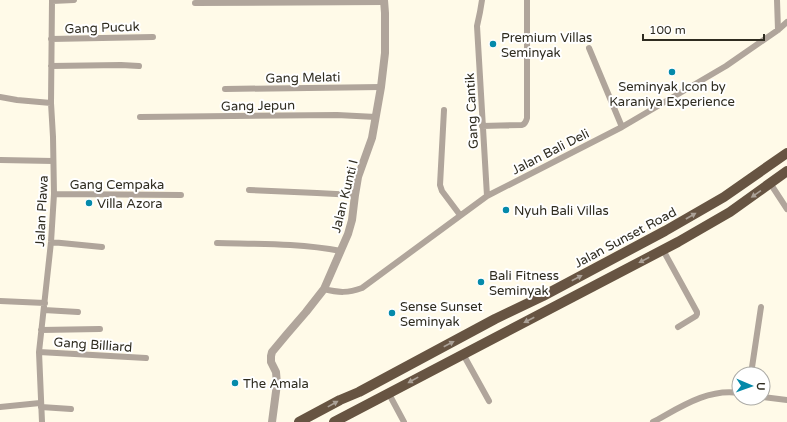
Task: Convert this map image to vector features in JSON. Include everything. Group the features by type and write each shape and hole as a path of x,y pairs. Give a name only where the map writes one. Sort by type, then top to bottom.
{"highway":[{"name":"Jalan Sunset Road","path":"299,422 665,231 724,197 787,153"},
{"path":"334,422 663,250 730,212 787,171"}],"street":[{"path":"52,1 74,0"},
{"name":"Gang Cantik","path":"482,0 477,26 487,196"},
{"path":"482,126 522,125 526,121 528,0"},
{"path":"777,0 778,30"},
{"name":"Jalan Plawa","path":"42,422 39,352 51,242 54,194 51,103 52,1"},
{"path":"195,3 384,1"},
{"name":"Jalan Kunti I","path":"272,422 277,384 276,372 271,362 272,352 324,289 348,234 352,220 355,195 360,173 372,138 381,87 385,31 384,1"},
{"name":"Jalan Bali Deli","path":"324,289 334,292 344,292 362,288 487,196 622,127 726,66 778,30 787,22"},
{"name":"Gang Pucuk","path":"51,40 153,37"},
{"path":"590,48 622,127"},
{"path":"51,66 139,66"},
{"name":"Gang Melati","path":"225,89 381,87"},
{"path":"0,97 51,103"},
{"path":"444,110 440,185 442,191 460,215"},
{"name":"Gang Jepun","path":"140,117 337,115 376,117"},
{"path":"0,160 53,161"},
{"path":"770,184 787,209"},
{"path":"249,190 355,195"},
{"name":"Gang Cempaka","path":"54,194 181,195"},
{"path":"51,242 102,247"},
{"path":"217,243 317,247 341,251"},
{"path":"663,250 697,314 678,327"},
{"path":"0,301 78,312"},
{"path":"752,366 761,307"},
{"path":"41,330 100,329"},
{"name":"Gang Billiard","path":"39,352 146,358"},
{"path":"464,354 489,401"},
{"path":"653,422 697,399 711,395 731,393"},
{"path":"389,394 404,422"},
{"path":"771,397 787,400"},
{"path":"0,407 12,405 41,405 71,409"}],"place":[{"name":"Premium Villas Seminyak","path":"493,44"},
{"name":"Seminyak Icon by Karaniya Experience","path":"672,72"},
{"name":"Villa Azora","path":"89,203"},
{"name":"Nyuh Bali Villas","path":"506,210"},
{"name":"Bali Fitness Seminyak","path":"481,282"},
{"name":"Sense Sunset Seminyak","path":"392,313"},
{"name":"The Amala","path":"235,383"}]}
